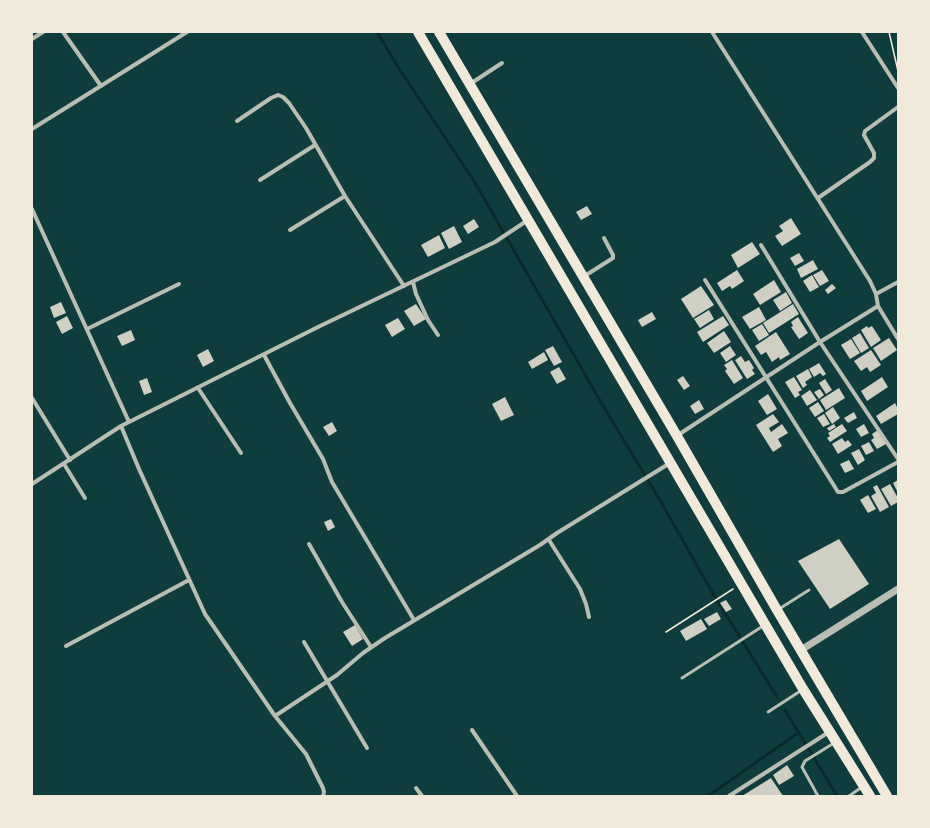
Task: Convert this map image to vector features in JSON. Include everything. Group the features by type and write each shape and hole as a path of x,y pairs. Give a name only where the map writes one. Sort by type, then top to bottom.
{"highway":[{"path":"418,32 803,689 870,796"},
{"path":"439,32 677,436 777,610 888,796"},
{"path":"711,532 726,522"},
{"path":"864,786 876,776"}],"street":[{"path":"32,39 43,32"},
{"path":"63,32 101,86"},
{"path":"32,129 187,32"},
{"path":"712,32 870,281 876,294 878,306 898,339"},
{"path":"862,32 898,88"},
{"path":"470,84 502,63"},
{"path":"236,121 271,98 278,95 283,96 289,103 345,196 404,286"},
{"path":"818,198 874,158 874,152 864,136 865,131 898,107"},
{"path":"260,180 315,145"},
{"path":"290,230 345,196"},
{"path":"32,209 129,422"},
{"path":"32,484 121,426 495,242 528,220"},
{"path":"583,278 613,258 613,255 604,238"},
{"path":"705,280 838,492 843,492 898,460 820,342 761,245"},
{"path":"413,282 428,320 438,335"},
{"path":"876,294 898,282"},
{"path":"87,329 179,284"},
{"path":"677,436 820,342 878,306"},
{"path":"264,355 323,459 332,482 414,620"},
{"path":"198,388 241,454"},
{"path":"32,398 70,460"},
{"path":"121,426 196,598 208,619 275,716 306,754 323,788 323,796"},
{"path":"275,716 328,681 371,647 549,540 670,463"},
{"path":"64,464 85,498"},
{"path":"549,540 580,589 589,617"},
{"path":"309,544 342,602 371,647"},
{"path":"66,646 189,580"},
{"path":"802,650 898,589"},
{"path":"304,642 367,748"},
{"path":"472,730 517,796"},
{"path":"729,796 830,732"},
{"path":"416,788 422,796"}],"lane":[{"path":"777,610 809,590"},
{"path":"682,678 766,625"},
{"path":"768,712 803,689"},
{"path":"818,796 802,769 802,766 805,761 819,751 836,742"},
{"path":"849,796 864,786"}],"path":[{"path":"889,32 898,71"},
{"path":"666,632 730,591"}],"building":[{"path":"587,206 592,214 581,220 576,212"},
{"path":"791,218 801,234 782,246 775,236 783,231 779,226"},
{"path":"474,219 479,227 468,234 463,226"},
{"path":"454,226 462,242 449,249 441,233"},
{"path":"439,235 445,248 428,257 421,245"},
{"path":"752,242 760,254 738,268 731,255"},
{"path":"799,253 804,261 795,266 790,258"},
{"path":"813,260 818,269 801,278 797,269"},
{"path":"737,270 744,281 732,289 730,286 722,291 717,283"},
{"path":"822,270 829,281 820,286 813,275"},
{"path":"812,275 819,287 810,292 803,281"},
{"path":"774,280 781,292 760,305 753,294"},
{"path":"832,284 836,288 828,294 825,290"},
{"path":"701,286 714,305 693,318 681,299"},
{"path":"786,292 792,303 780,311 773,300"},
{"path":"61,302 66,313 54,318 50,307"},
{"path":"416,304 426,319 414,326 404,311"},
{"path":"793,304 799,314 769,333 763,323"},
{"path":"759,307 766,320 750,329 742,317"},
{"path":"709,310 714,319 700,328 694,319"},
{"path":"652,312 656,319 642,327 638,320"},
{"path":"67,316 73,328 62,334 56,322"},
{"path":"723,316 729,325 703,342 697,332"},
{"path":"798,317 808,333 799,339 791,327 793,326 791,322"},
{"path":"398,318 405,329 392,337 385,325"},
{"path":"762,324 769,335 759,341 752,330"},
{"path":"867,326 868,328 872,326 881,340 871,347 861,330"},
{"path":"131,330 135,340 122,346 117,336"},
{"path":"724,331 731,342 714,353 707,343"},
{"path":"776,332 790,354 780,360 779,357 772,362 766,352 761,355 755,346"},
{"path":"860,333 869,348 861,353 852,338"},
{"path":"889,338 897,350 881,361 873,348"},
{"path":"851,339 860,353 850,359 841,345"},
{"path":"553,346 562,362 554,366 545,350"},
{"path":"730,346 736,355 726,362 720,353"},
{"path":"208,349 214,361 203,367 197,355"},
{"path":"871,350 881,365 870,372 867,367 861,371 854,361"},
{"path":"544,352 548,360 532,369 528,362"},
{"path":"741,356 745,362 749,360 754,368 752,370 755,374 747,379 735,360"},
{"path":"732,360 743,378 734,384 725,371 727,369 724,365"},
{"path":"819,363 826,374 823,376 820,373 814,377 809,369"},
{"path":"559,367 566,379 557,384 550,372"},
{"path":"808,369 812,377 805,382 807,385 803,388 796,376"},
{"path":"683,376 690,386 684,390 677,380"},
{"path":"794,377 802,390 798,392 800,395 795,398 785,382"},
{"path":"882,377 888,387 867,401 861,391"},
{"path":"147,378 152,392 144,395 139,381"},
{"path":"825,379 832,390 826,394 819,383"},
{"path":"839,388 845,398 826,410 820,400"},
{"path":"820,389 824,395 819,399 814,392"},
{"path":"810,390 817,400 807,406 801,396"},
{"path":"768,394 777,409 767,415 758,401"},
{"path":"505,397 514,415 501,421 492,404"},
{"path":"699,400 704,409 695,414 690,406"},
{"path":"818,402 824,411 815,417 809,408"},
{"path":"895,403 898,409 898,414 881,424 876,416"},
{"path":"833,407 840,418 832,424 825,413"},
{"path":"854,412 857,418 848,423 844,418"},
{"path":"773,414 779,422 769,428 771,432 782,424 788,433 778,439 782,446 773,452 756,425"},
{"path":"824,414 830,424 823,427 817,418"},
{"path":"332,422 337,431 329,436 323,427"},
{"path":"834,424 836,427 829,431 827,428"},
{"path":"842,424 847,431 830,442 827,438 830,436 828,433"},
{"path":"864,424 869,433 861,437 856,429"},
{"path":"878,430 886,444 877,449 871,440 874,438 872,434"},
{"path":"842,438 845,442 848,440 852,445 838,454 832,444"},
{"path":"869,442 874,451 866,455 861,446"},
{"path":"859,449 865,460 858,465 851,453"},
{"path":"849,460 854,469 845,473 840,464"},
{"path":"898,480 898,493 893,483"},
{"path":"890,484 898,498 898,502 891,506 881,489"},
{"path":"877,485 889,507 880,512 871,496 876,493 873,487"},
{"path":"868,495 876,509 868,513 860,500"},
{"path":"331,519 335,527 328,531 324,522"},
{"path":"839,539 869,584 830,609 798,561"},
{"path":"726,600 732,609 726,612 720,603"},
{"path":"717,612 721,619 709,626 704,619"},
{"path":"701,619 707,629 686,641 680,631"},
{"path":"355,625 363,639 352,646 343,632"},
{"path":"787,765 794,776 779,785 773,775"},
{"path":"771,778 783,796 742,796"}],"waterway":[{"path":"377,32 398,67 474,181 712,592 777,697"},
{"path":"785,710 837,796"},
{"path":"708,796 798,733"}]}
